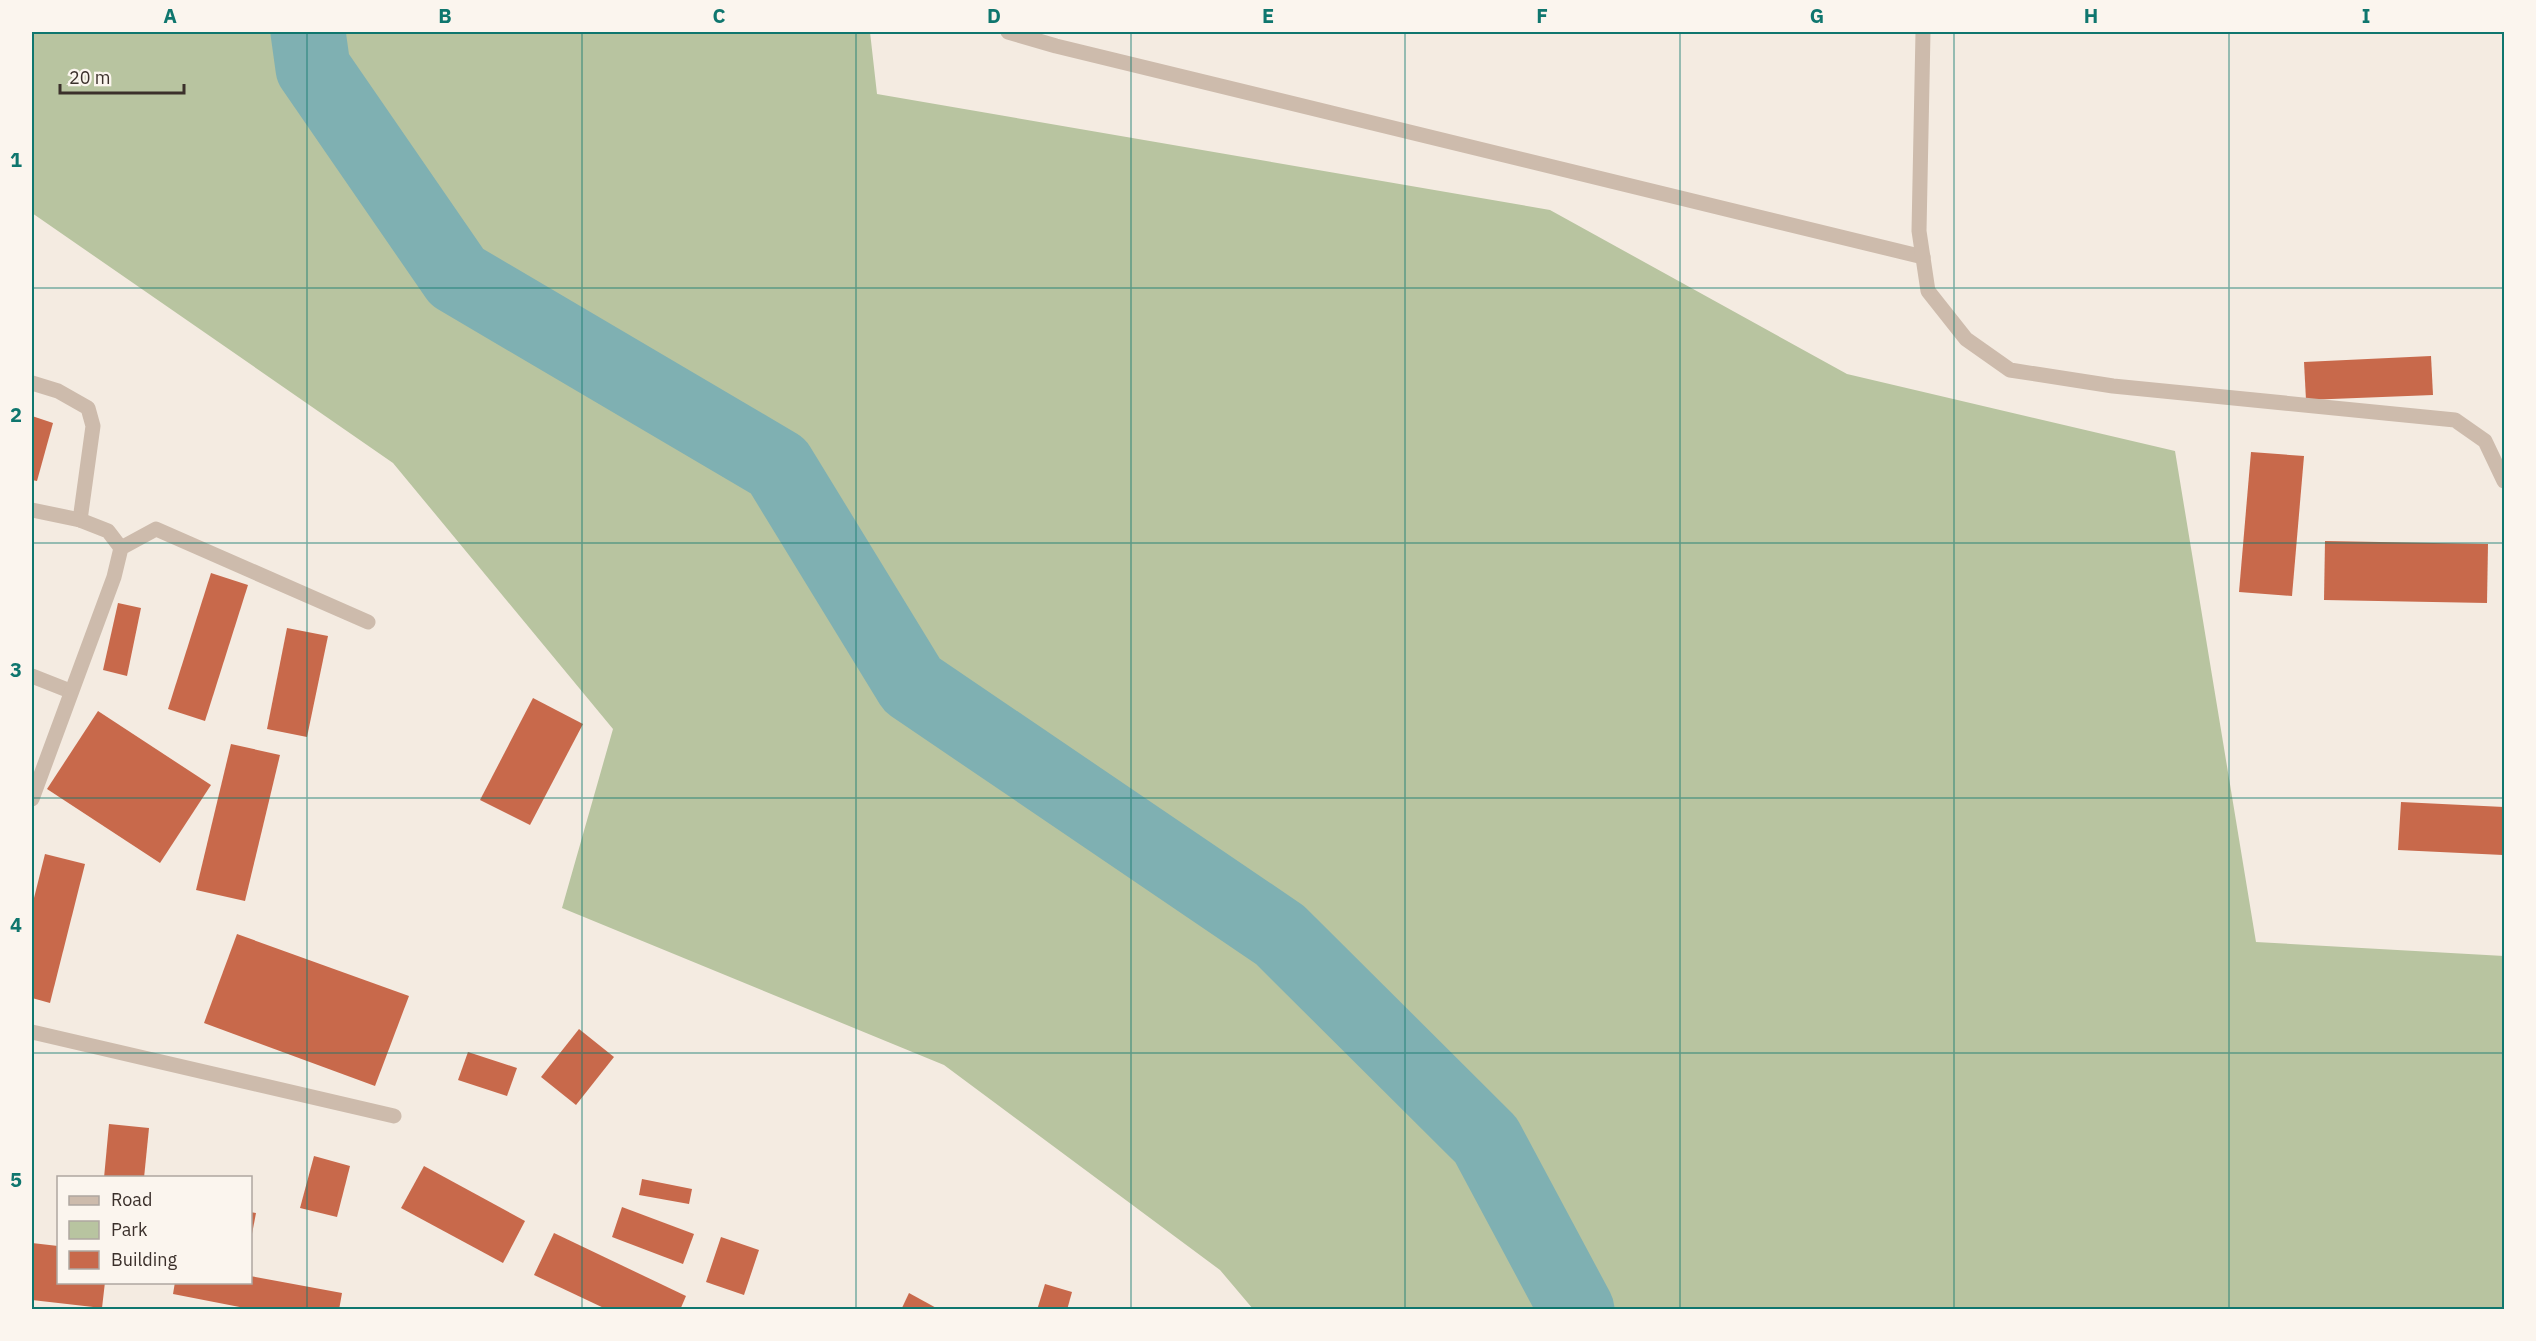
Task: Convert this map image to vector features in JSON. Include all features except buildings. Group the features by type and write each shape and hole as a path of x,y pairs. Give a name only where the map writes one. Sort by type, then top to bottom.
{"street":[{"path":"1008,32 1079,52 1923,257"},
{"path":"1923,32 1919,231 1928,291 1966,339 2010,370 2114,386 2455,420 2485,441 2505,481"},
{"path":"32,383 58,391 88,408 93,426 80,520"},
{"path":"32,510 80,520 108,531 121,548"},
{"path":"32,799 114,577 121,548 156,529 368,622"},
{"path":"32,676 70,691"},
{"path":"32,1032 394,1116"}],"green space":[{"path":"32,32 870,32 877,94 1550,210 1847,374 2175,451 2256,942 2504,956 2504,1309 1253,1309 1220,1270 944,1065 562,908 613,729 393,463 32,213"}],"waterway":[{"path":"308,32 313,68 457,277 778,466 912,685 1280,935 1486,1140 1577,1310"}]}
